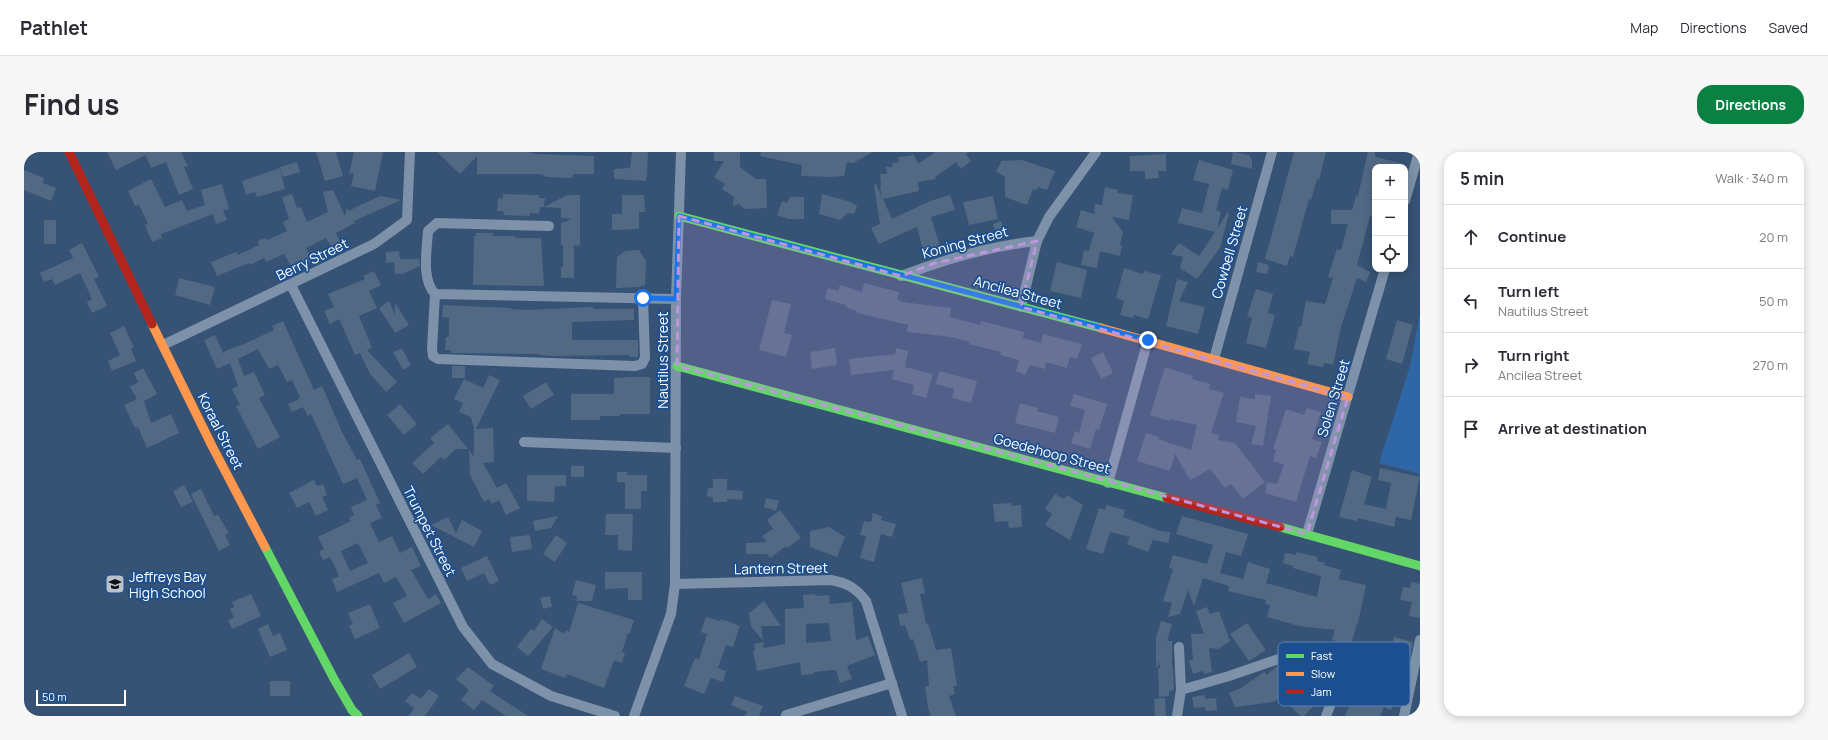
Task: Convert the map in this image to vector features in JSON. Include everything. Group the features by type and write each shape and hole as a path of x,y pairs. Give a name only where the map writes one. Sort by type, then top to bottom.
{"street":[{"name":"Koraal Street","path":"69,152 120,261 212,446 334,679 352,710 358,716"},
{"name":"Berry Street","path":"163,345 374,244 407,220 410,152"},
{"name":"Nautilus Street","path":"634,716 671,614 675,584 677,366 676,299 681,152"},
{"path":"1021,307 1037,241 1049,217 1096,152"},
{"name":"Cowbell Street","path":"1214,359 1272,152"},
{"path":"1405,200 1419,152"},
{"name":"Ancilea Street","path":"679,216 901,276 1148,340 1348,397"},
{"path":"548,226 437,223 428,231 426,260 429,288 435,294 676,299"},
{"name":"Koning Street","path":"901,276 935,263 1015,243 1037,241"},
{"name":"Solen Street","path":"1307,534 1384,272"},
{"name":"Trumpet Street","path":"291,285 463,627 492,664 551,696 615,716"},
{"path":"435,294 432,349 433,356 438,360 635,366 642,364 644,358 643,298"},
{"path":"1108,483 1148,340"},
{"name":"Goedehoop Street","path":"677,366 1108,483 1307,534 1420,566"},
{"path":"524,442 676,448"},
{"name":"Lantern Street","path":"675,584 831,580 845,583 858,591 866,601 902,716"},
{"path":"1410,688 1420,640"},
{"path":"1177,716 1181,690 1179,647"},
{"path":"1181,690 1278,659"},
{"path":"786,714 892,683"},
{"path":"1326,716 1330,706"},
{"path":"1404,716 1406,706"}],"highlighted area":[{"path":"679,216 901,276 935,263 1037,241 1021,307 1348,397 1307,534 677,366"}],"shaded area":[{"path":"1420,313 1420,474 1379,463 1410,366"}],"building":[{"path":"107,152 181,152 188,166 184,167 193,189 179,195 166,162 151,168 146,155 116,170"},
{"path":"316,152 336,152 343,176 325,181"},
{"path":"354,152 383,152 375,191 351,186 354,173 349,174"},
{"path":"437,152 528,152 536,154 594,156 594,174 573,174 573,177 570,178 547,177 539,174 477,174 477,156 460,174"},
{"path":"632,152 648,152 646,181 614,179 614,169 630,168"},
{"path":"714,152 740,152 740,167 756,179 766,179 767,208 744,209 739,204 733,206 734,197 722,189 725,184 714,177 724,161 714,161"},
{"path":"761,152 873,152 853,163 847,162 844,176 831,177 801,176 802,165 760,156"},
{"path":"935,152 969,152 966,154 971,161 961,169 956,162 935,177 936,179 918,182 919,191 883,199 892,219 930,201 950,195 955,210 931,217 940,246 923,250 917,227 879,244 871,228 880,224 874,185 876,184 882,198 880,174 887,174 886,167 893,167 892,163 899,162 898,157 914,155 918,164"},
{"path":"1233,152 1249,155 1252,160 1252,169 1231,164"},
{"path":"1294,152 1326,152 1319,180 1317,179 1311,200 1309,199 1293,257 1290,256 1287,266 1265,259"},
{"path":"1368,152 1375,152 1375,157 1401,163 1372,164 1372,216 1370,216 1357,265 1370,272 1366,282 1357,278 1341,327 1333,365 1324,363 1323,367 1307,364 1310,352 1294,349 1299,326 1301,327 1306,301 1325,304 1333,278 1328,277 1337,249 1341,250 1348,224 1331,224 1331,210 1352,210 1356,196 1358,196"},
{"path":"1166,154 1166,171 1158,171 1159,178 1145,179 1145,171 1130,171 1130,156"},
{"path":"1022,160 1055,171 1047,190 1038,187 1037,190 1033,189 1027,205 1005,197 1005,177 996,171 1002,161"},
{"path":"1199,160 1233,170 1228,190 1222,188 1216,210 1221,212 1217,229 1228,212 1229,213 1220,248 1197,279 1180,268 1183,257 1171,254 1179,243 1199,256 1215,232 1178,223 1182,208 1202,213 1209,184 1193,180"},
{"path":"297,162 300,172 283,177 280,167"},
{"path":"280,168 285,189 257,197 255,192 246,195 242,181"},
{"path":"24,170 44,178 43,183 56,188 51,201 24,190"},
{"path":"151,179 165,207 182,200 187,211 205,205 201,190 222,184 229,209 223,210 227,220 216,224 213,214 161,234 162,238 152,242 145,225 148,224 139,205 135,206 128,191"},
{"path":"1105,187 1118,190 1117,193 1133,195 1129,220 1112,217 1123,232 1120,245 1122,246 1120,256 1100,251 1097,268 1081,265 1084,250 1089,251 1094,233 1076,227 1081,210 1094,214 1095,204 1102,205"},
{"path":"333,190 345,216 347,207 348,211 380,196 401,200 354,221 355,223 336,233 340,241 331,246 326,238 306,248 313,261 294,271 284,254 266,262 264,258 250,265 249,263 217,276 211,262 236,252 238,255 259,245 258,241 266,238 267,240 287,231 283,222 289,219 282,197 292,194 297,208 301,207 307,222 328,212 323,192"},
{"path":"503,194 539,195 539,198 545,198 544,207 567,195 580,195 580,246 574,245 574,278 561,278 561,267 563,267 563,245 561,245 561,223 572,219 561,218 561,208 540,207 539,214 530,213 530,216 504,215 503,211 497,211 498,198 503,199"},
{"path":"822,194 851,202 857,206 854,214 848,213 840,220 819,214"},
{"path":"622,195 644,195 645,212 639,212 639,229 612,230 612,214 622,214"},
{"path":"993,196 998,219 969,225 963,202"},
{"path":"790,197 804,197 804,219 788,219 777,215 782,201 787,203"},
{"path":"44,220 56,220 56,244 44,244"},
{"path":"1001,221 1005,231 996,234 993,224"},
{"path":"476,233 493,233 493,236 514,236 516,238 541,238 544,286 473,285 474,236 476,236"},
{"path":"82,243 99,277 94,279 107,306 92,313 87,302 92,299 80,273 55,285 52,279 44,282 40,273 73,258 69,250"},
{"path":"639,250 646,261 645,285 638,287 616,288 617,257 625,251"},
{"path":"399,251 400,259 419,259 420,266 403,274 395,274 394,262 386,263 386,252"},
{"path":"1057,262 1087,270 1081,298 1050,291"},
{"path":"1258,262 1269,265 1267,274 1256,272"},
{"path":"1124,268 1143,274 1144,271 1161,275 1148,319 1134,315 1133,318 1120,315 1124,301 1116,298"},
{"path":"374,271 381,285 369,291 377,308 359,316 372,348 367,350 397,382 386,392 370,374 360,353 355,355 339,319 330,324 324,311 334,307 328,294 365,279 363,276"},
{"path":"179,278 215,287 210,305 175,295"},
{"path":"1177,279 1188,282 1179,301 1205,307 1198,334 1166,326"},
{"path":"864,283 899,292 897,299 902,302 951,308 950,317 980,325 981,321 1024,332 1023,338 1041,343 1043,334 1082,344 1077,359 1070,357 1067,368 1046,362 1045,369 1030,365 1025,375 1016,371 1019,360 1000,355 1001,352 969,344 970,342 951,337 907,332 908,325 857,313 857,311 847,308 846,305 825,299 828,288 838,291 840,285 862,292"},
{"path":"1256,289 1273,294 1268,313 1275,315 1266,348 1246,343 1252,318 1247,316"},
{"path":"772,300 791,304 784,333 792,335 786,357 759,350"},
{"path":"389,301 395,315 395,303 409,325 395,333 379,308"},
{"path":"443,305 526,310 593,307 593,309 634,309 634,320 572,322 572,340 638,340 638,357 629,357 629,355 554,356 539,354 451,353 451,350 445,350 446,337 449,337 449,318 442,317"},
{"path":"1397,320 1413,325 1402,364 1386,359"},
{"path":"283,321 314,390 322,386 342,432 357,460 360,459 380,503 376,505 382,518 370,523 379,542 392,536 400,553 412,547 421,566 411,570 428,599 436,594 441,603 404,623 393,603 407,596 396,577 384,583 379,573 337,592 332,579 339,576 330,557 323,560 319,552 324,549 318,537 351,521 349,518 354,515 351,507 367,500 357,478 343,484 311,414 308,416 303,407 292,412 288,404 299,399 300,397 292,380 287,382 278,365 269,369 258,349 238,359 244,376 254,372 265,395 259,398 280,437 258,449 236,406 240,405 232,389 238,386 230,363 217,369 204,340 215,335 223,353 274,330 272,326","holes":["358,543 368,563 350,571 341,551"]},
{"path":"124,326 134,347 131,349 136,361 112,371 108,361 120,355 110,333"},
{"path":"402,348 411,365 403,370 393,352"},
{"path":"835,348 837,365 812,369 810,352"},
{"path":"896,348 908,351 905,367 933,374 926,398 912,394 914,385 892,379 894,370 851,375 849,359 895,354"},
{"path":"1103,352 1113,373 1101,379 1091,358"},
{"path":"452,366 465,366 465,378 452,378"},
{"path":"1165,367 1193,376 1192,379 1210,384 1209,389 1224,393 1211,433 1219,435 1218,440 1235,443 1265,482 1243,499 1231,484 1225,488 1210,469 1190,480 1175,454 1170,471 1137,461 1146,433 1159,437 1158,439 1191,450 1197,425 1170,419 1169,421 1150,415"},
{"path":"143,368 157,394 144,401 151,423 171,414 179,433 147,448 138,427 135,428 124,405 137,399 130,387 138,382 134,373"},
{"path":"939,371 977,381 971,403 952,398 954,389 936,384"},
{"path":"489,375 500,380 476,429 493,428 494,462 483,463 497,488 506,483 520,508 506,515 499,500 492,504 489,499 484,502 470,475 469,450 474,457 474,429 471,417 459,412 463,403 454,399 464,379 483,388"},
{"path":"650,377 650,414 620,414 620,416 600,416 600,420 571,420 571,394 614,394 614,378"},
{"path":"546,382 554,395 531,409 523,396"},
{"path":"1074,394 1107,404 1099,430 1096,429 1090,449 1071,443 1075,431 1079,433 1085,410 1070,406"},
{"path":"1255,394 1271,396 1263,446 1251,444 1256,426 1236,422 1240,397 1255,399"},
{"path":"1020,403 1038,408 1037,411 1059,417 1055,433 1015,423"},
{"path":"400,404 417,424 404,435 387,415"},
{"path":"1307,408 1321,412 1312,439 1322,442 1316,458 1310,456 1296,502 1265,493 1267,482 1277,484 1284,465 1273,461 1276,450 1273,449 1286,409 1304,415"},
{"path":"448,424 468,449 456,449 444,460 441,457 423,474 412,463 434,443 430,438"},
{"path":"571,466 584,466 584,477 571,477"},
{"path":"1380,468 1420,477 1411,520 1396,517 1394,527 1358,518 1357,521 1339,517 1352,470 1372,477 1364,504 1386,509 1391,483 1378,480"},
{"path":"617,472 627,472 627,475 647,475 647,491 641,491 641,509 625,509 625,482 617,482"},
{"path":"527,475 566,475 566,486 555,486 554,502 527,501"},
{"path":"713,479 727,479 727,490 743,491 742,500 727,499 727,502 713,502 713,497 707,496 708,488 713,488"},
{"path":"314,480 317,486 323,484 327,495 322,497 328,510 316,516 309,502 297,508 289,493"},
{"path":"184,485 193,502 181,507 173,491"},
{"path":"201,489 214,516 218,515 229,533 225,535 230,545 219,551 191,494"},
{"path":"1055,494 1064,499 1067,495 1083,505 1070,540 1045,525 1052,514 1045,509"},
{"path":"766,498 779,501 776,511 764,507"},
{"path":"1011,503 1012,506 1021,505 1022,527 1009,528 1008,521 995,522 993,504"},
{"path":"1106,505 1125,510 1123,517 1160,531 1170,532 1169,543 1153,540 1148,552 1127,544 1130,537 1110,532 1103,554 1086,549 1099,508 1105,510"},
{"path":"780,510 801,538 787,548 786,546 770,558 767,554 746,554 746,543 767,542 762,536 773,529 767,520"},
{"path":"873,513 882,516 881,520 896,524 892,537 881,534 874,562 860,558 866,536 860,535 864,521 871,522"},
{"path":"606,514 633,514 632,551 618,550 618,535 605,535"},
{"path":"558,516 551,528 535,531 533,521"},
{"path":"1182,516 1248,534 1241,556 1226,552 1220,573 1243,579 1248,562 1270,569 1266,583 1317,597 1321,576 1293,568 1293,566 1283,563 1285,553 1296,555 1296,552 1318,557 1317,561 1325,563 1324,565 1341,570 1339,579 1366,585 1358,623 1352,642 1340,642 1332,640 1335,630 1299,626 1267,617 1270,605 1265,604 1266,600 1228,591 1229,586 1203,578 1194,606 1188,590 1180,614 1168,617 1172,603 1163,601 1173,569 1169,568 1173,555 1207,564 1213,545 1176,534"},
{"path":"448,517 456,533 462,520 482,531 474,547 431,525"},
{"path":"829,527 845,537 837,557 810,547 810,531"},
{"path":"530,535 532,549 512,552 510,537"},
{"path":"556,535 567,543 555,562 543,554"},
{"path":"487,556 499,581 490,585 484,573 467,581 461,568"},
{"path":"605,572 642,572 642,600 628,600 628,588 605,589"},
{"path":"922,578 925,593 920,594 926,624 928,623 936,650 951,648 957,686 953,686 955,694 949,696 956,716 931,716 928,708 925,686 929,686 927,660 920,662 913,639 910,640 905,625 900,626 898,614 908,613 901,583"},
{"path":"576,580 596,585 592,601 576,601 577,596 572,595"},
{"path":"1412,582 1420,584 1420,618 1409,616 1412,602 1400,600 1403,587 1410,588"},
{"path":"251,594 261,616 232,629 228,620 234,618 230,609 234,607 232,602"},
{"path":"803,595 829,595 830,604 852,602 856,640 868,636 875,655 847,666 852,679 840,683 836,670 801,675 800,662 757,671 753,651 755,650 754,644 763,642 764,648 785,644 785,609 804,608","holes":["829,623 831,641 806,643 806,624"]},
{"path":"550,596 552,607 543,609 540,598"},
{"path":"764,601 781,626 761,626 763,641 751,626 749,613"},
{"path":"578,603 634,620 622,652 625,653 622,663 614,660 604,688 567,674 565,678 541,669 555,628 564,634 566,630 569,632"},
{"path":"370,604 380,628 355,639 349,626 353,624 348,613"},
{"path":"1207,607 1210,614 1219,611 1230,641 1218,649 1209,648 1212,672 1204,674 1203,671 1193,674 1189,661 1193,660 1191,634 1204,634 1196,611"},
{"path":"706,617 720,621 721,619 740,626 733,647 726,645 718,668 726,671 723,682 711,678 704,694 684,686 695,658 699,660 707,634 701,632"},
{"path":"542,619 553,627 528,656 517,647 531,629 534,631"},
{"path":"1161,621 1172,624 1167,641 1172,641 1174,690 1169,691 1169,696 1159,697 1158,668 1160,668 1159,661 1158,667 1156,667 1156,637"},
{"path":"1247,623 1266,650 1249,661 1230,634"},
{"path":"268,624 273,636 280,633 287,650 270,657 258,629"},
{"path":"1394,637 1413,642 1410,655 1410,642 1393,642"},
{"path":"409,653 417,667 380,689 372,675"},
{"path":"1278,666 1278,698 1273,702 1235,707 1229,693 1241,688 1264,672 1267,675"},
{"path":"468,667 494,686 490,691 528,716 506,716 482,700 474,710 461,700 469,690 456,679"},
{"path":"270,681 290,681 290,696 270,696"},
{"path":"429,689 439,696 425,716 409,716 414,708 405,701 412,693 421,699"},
{"path":"1205,695 1205,699 1216,698 1217,710 1206,711 1205,707 1194,708 1192,697"},
{"path":"735,696 763,706 759,716 745,716 747,712 731,705"},
{"path":"1165,698 1166,716 1155,716 1154,699"},
{"path":"1290,706 1313,706 1304,716 1301,716"},
{"path":"1349,706 1393,706 1391,710 1384,707 1380,716 1345,716"}],"traffic: fast":[{"path":"679,216 1101,328"},
{"path":"677,366 1167,498"},
{"path":"1280,527 1420,566"},
{"path":"265,547 334,679 352,710 358,716"}],"traffic: slow":[{"path":"152,324 212,446 265,547"},
{"path":"1101,328 1348,397"}],"traffic: jam":[{"path":"69,152 152,324"},
{"path":"1167,498 1280,527"}],"place":[{"name":"Jeffreys Bay High School","path":"115,584"}],"route":[{"path":"643,298 676,299 679,216 901,276 1148,340"}]}
